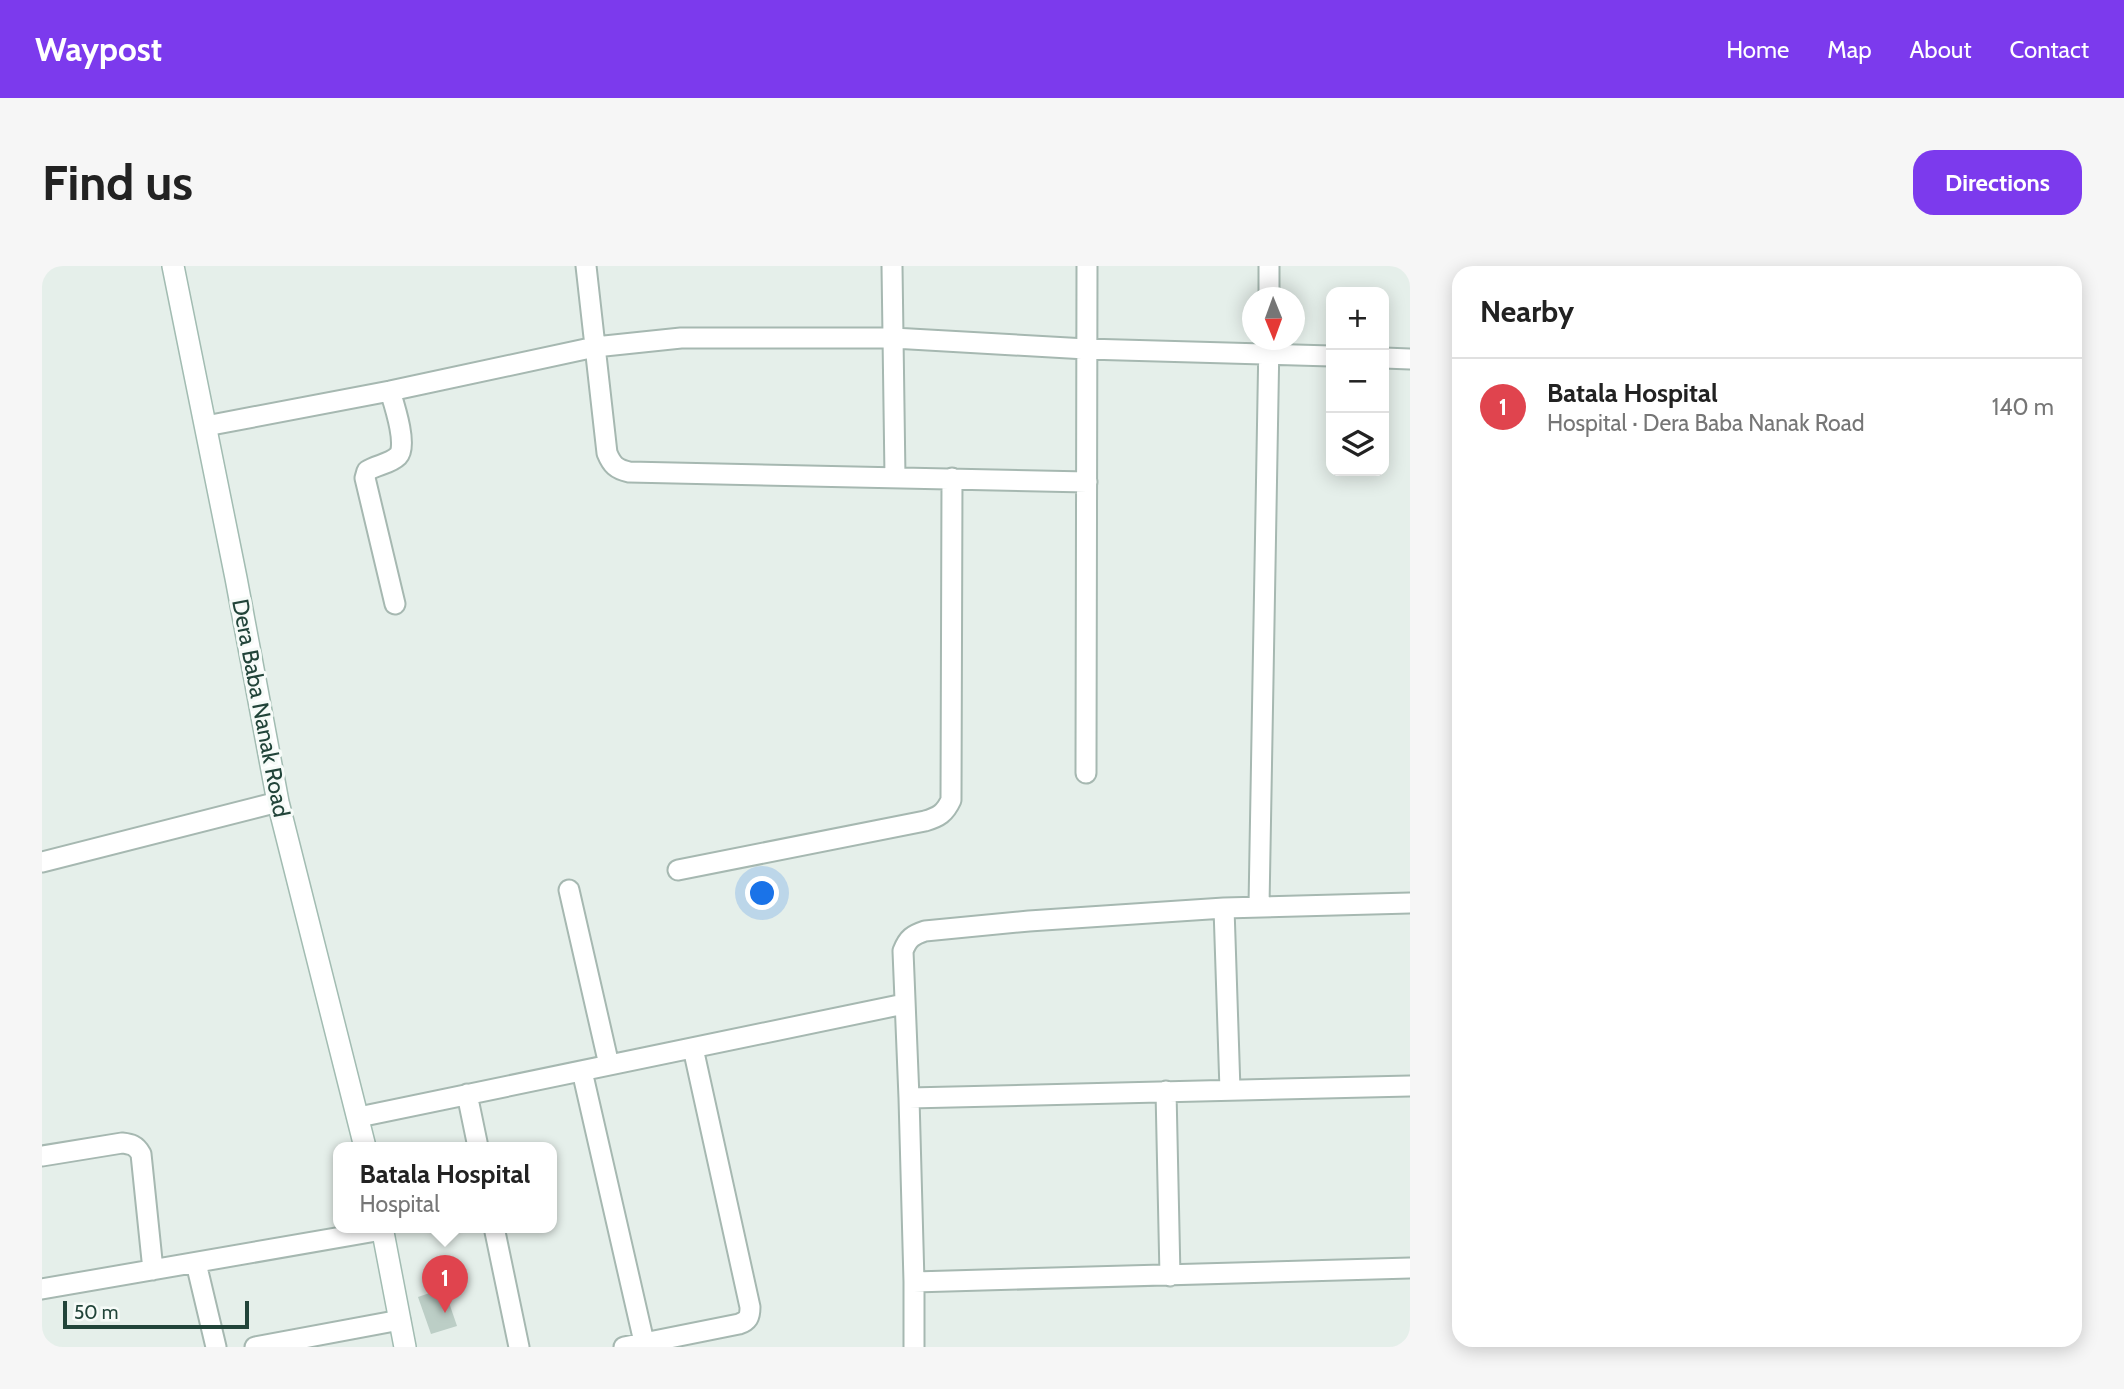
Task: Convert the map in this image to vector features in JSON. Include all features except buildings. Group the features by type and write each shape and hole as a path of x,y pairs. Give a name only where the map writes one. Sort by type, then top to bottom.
{"main road":[{"name":"Dera Baba Nanak Road","path":"173,266 278,802 364,1142"},
{"path":"383,1233 405,1347"}],"street":[{"path":"586,266 607,453 612,465 619,470 1087,482"},
{"path":"892,266 895,477"},
{"path":"1086,773 1087,266"},
{"path":"1269,266 1269,287"},
{"path":"206,426 390,391 595,347 681,338 893,338 1086,349 1242,346"},
{"path":"1259,906 1269,350"},
{"path":"1294,350 1326,355"},
{"path":"1389,358 1410,359"},
{"path":"390,391 402,449 398,456 367,471 365,478 395,604"},
{"path":"678,870 925,821 937,818 947,810 951,800 952,478"},
{"path":"42,862 278,802"},
{"path":"569,890 609,1065"},
{"path":"914,1347 909,1098 904,1004 903,951 906,942 925,931 1029,921 1259,906 1410,903"},
{"path":"1224,908 1230,1090"},
{"path":"359,1117 904,1004"},
{"path":"624,1347 739,1324 746,1321 750,1315 693,1048"},
{"path":"582,1071 644,1342"},
{"path":"909,1098 1410,1086"},
{"path":"1166,1091 1170,1276"},
{"path":"467,1094 477,1142"},
{"path":"42,1156 122,1143 138,1148 141,1154 153,1270"},
{"path":"42,1289 360,1233"},
{"path":"496,1233 519,1347"},
{"path":"196,1263 216,1347"},
{"path":"914,1282 1410,1268"},
{"path":"255,1347 400,1320"}],"place":[{"name":"Batala Hospital","path":"445,1313"}]}
